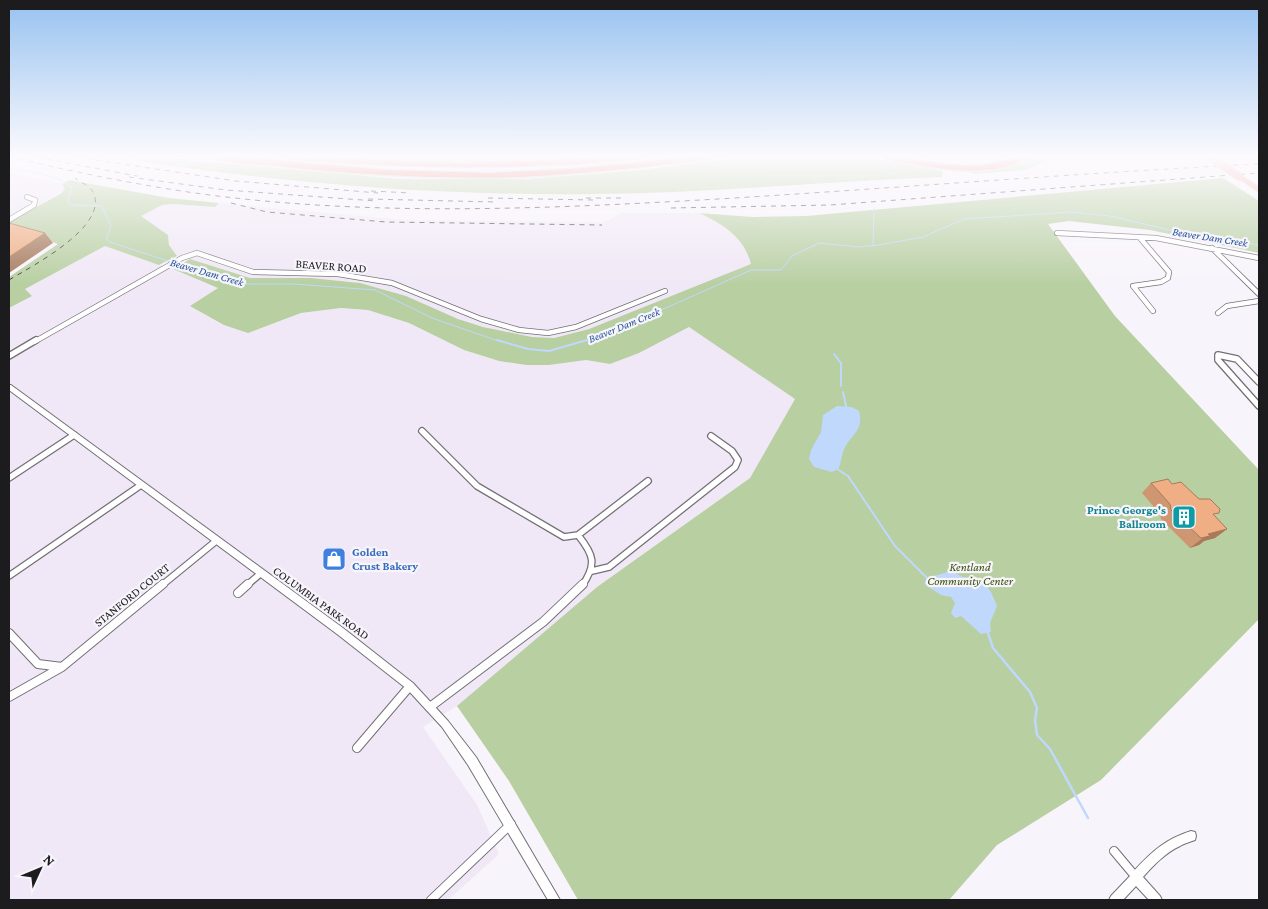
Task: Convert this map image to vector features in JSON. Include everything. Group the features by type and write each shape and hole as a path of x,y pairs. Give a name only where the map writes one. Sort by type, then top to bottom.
{"street":[{"path":"9,220 34,205 34,199"},
{"path":"1057,233 1156,238 1259,258"},
{"path":"1140,238 1169,272 1166,280 1133,286 1135,292 1153,311"},
{"path":"1212,248 1259,294"},
{"name":"BEAVER ROAD","path":"9,356 167,266 197,253 253,272 331,274 378,280 411,289 482,319 536,332 565,331 576,328 665,291"},
{"path":"1218,313 1227,306 1259,301"},
{"path":"1259,382 1238,358 1227,354 1218,355 1218,360 1259,406"},
{"name":"COLUMBIA PARK ROAD","path":"9,387 260,574 340,631 410,686 430,707 472,761 511,824 554,900"},
{"path":"422,432 477,486 497,500 564,537 578,535 648,481"},
{"path":"9,478 74,435"},
{"path":"592,571 610,567 736,467 738,460 735,454 711,436"},
{"path":"9,576 141,485"},
{"path":"430,707 570,599 586,584 592,571 592,557 587,546 578,535"},
{"name":"STANFORD COURT","path":"9,697 27,685 62,667 216,541"},
{"path":"238,592 260,574"},
{"path":"9,633 38,664 62,667"},
{"path":"357,748 410,686"},
{"path":"431,900 511,824"},
{"path":"1115,900 1128,889 1135,876 1154,857 1176,841 1191,836"},
{"path":"1114,851 1156,900"}],"shaded area":[{"path":"9,199 48,199 9,222"},
{"path":"219,203 406,220 604,222 621,213 699,213 721,223 740,241 749,254 752,264 589,329 554,338 532,337 483,327 458,319 408,297 360,283 311,278 250,278 177,256 169,245 168,235 141,216 162,205 215,207"},
{"path":"105,246 173,269 218,288 191,306 247,333 301,313 341,308 368,310 409,323 464,350 499,361 526,365 549,365 586,360 610,364 639,353 689,327 795,399 750,478 597,587 457,706 423,727 477,805 499,854 448,900 9,900 9,308 31,296 24,289"}],"green space":[{"path":"50,199 183,199 219,203 215,207 162,205 141,216 168,235 169,245 177,256 159,265 105,246 25,289 32,296 9,308 9,277 58,244 9,227 9,222"},
{"name":"Kentland Community Center","path":"988,199 1257,199 1259,201 1259,253 1150,230 1069,221 1048,224 1115,316 1259,470 1259,619 1101,780 997,845 949,900 578,900 509,781 457,706 597,587 750,478 795,399 689,327 639,353 610,364 586,360 549,365 526,365 499,361 464,350 409,323 368,310 341,308 301,313 248,333 224,325 190,306 218,288 173,269 190,259 250,278 311,278 360,283 406,296 458,319 483,327 532,337 554,338 589,329 751,264 743,246 731,232 699,213 753,217 806,216"}],"water":[{"path":"837,406 852,407 859,411 860,424 845,447 839,468 832,472 814,467 809,459 811,450 821,432 823,415"},
{"path":"951,571 963,577 981,579 991,592 997,606 990,623 991,632 981,634 961,616 955,618 951,613 955,603 951,597 941,595 924,584 927,578"}],"building":[{"path":"9,223 45,233 9,257"},
{"path":"1168,479 1172,484 1181,482 1199,499 1210,499 1220,509 1219,513 1213,514 1227,529 1201,538 1171,510 1170,504 1151,483"}],"waterway":[{"name":"Beaver Dam Creek","path":"69,199 68,202 71,205 102,206 111,226 106,238 110,242 171,262"},
{"path":"873,246 874,208"},
{"name":"Beaver Dam Creek","path":"873,246 923,237 964,219 1071,212 1110,216 1187,234 1259,245"},
{"name":"Beaver Dam Creek","path":"582,342 603,336 751,270 781,270 792,256 819,243 859,247 873,246"},
{"name":"Beaver Dam Creek","path":"176,263 244,284 294,284 375,290 432,318 501,342"},
{"name":"Beaver Dam Creek","path":"497,340 528,349 549,351 587,340"},
{"path":"834,354 841,363 841,386"},
{"path":"843,392 846,406"},
{"path":"837,469 848,476 895,546 927,578"},
{"path":"988,633 993,648 1030,692 1037,708 1035,720 1037,735 1050,749 1088,818"}],"railway":[{"path":"9,280 66,244 80,231 90,218 95,205 94,199"},
{"path":"247,199 390,208 456,209 587,206 710,199"},
{"path":"354,199 376,201"},
{"path":"386,199 496,202"},
{"path":"563,199 593,200"},
{"path":"671,208 830,205 905,199"},
{"path":"231,203 267,212 386,222 602,225"}],"place":[{"name":"Prince George's Ballroom","path":"1184,517"},
{"name":"Golden Crust Bakery","path":"334,559"}]}
